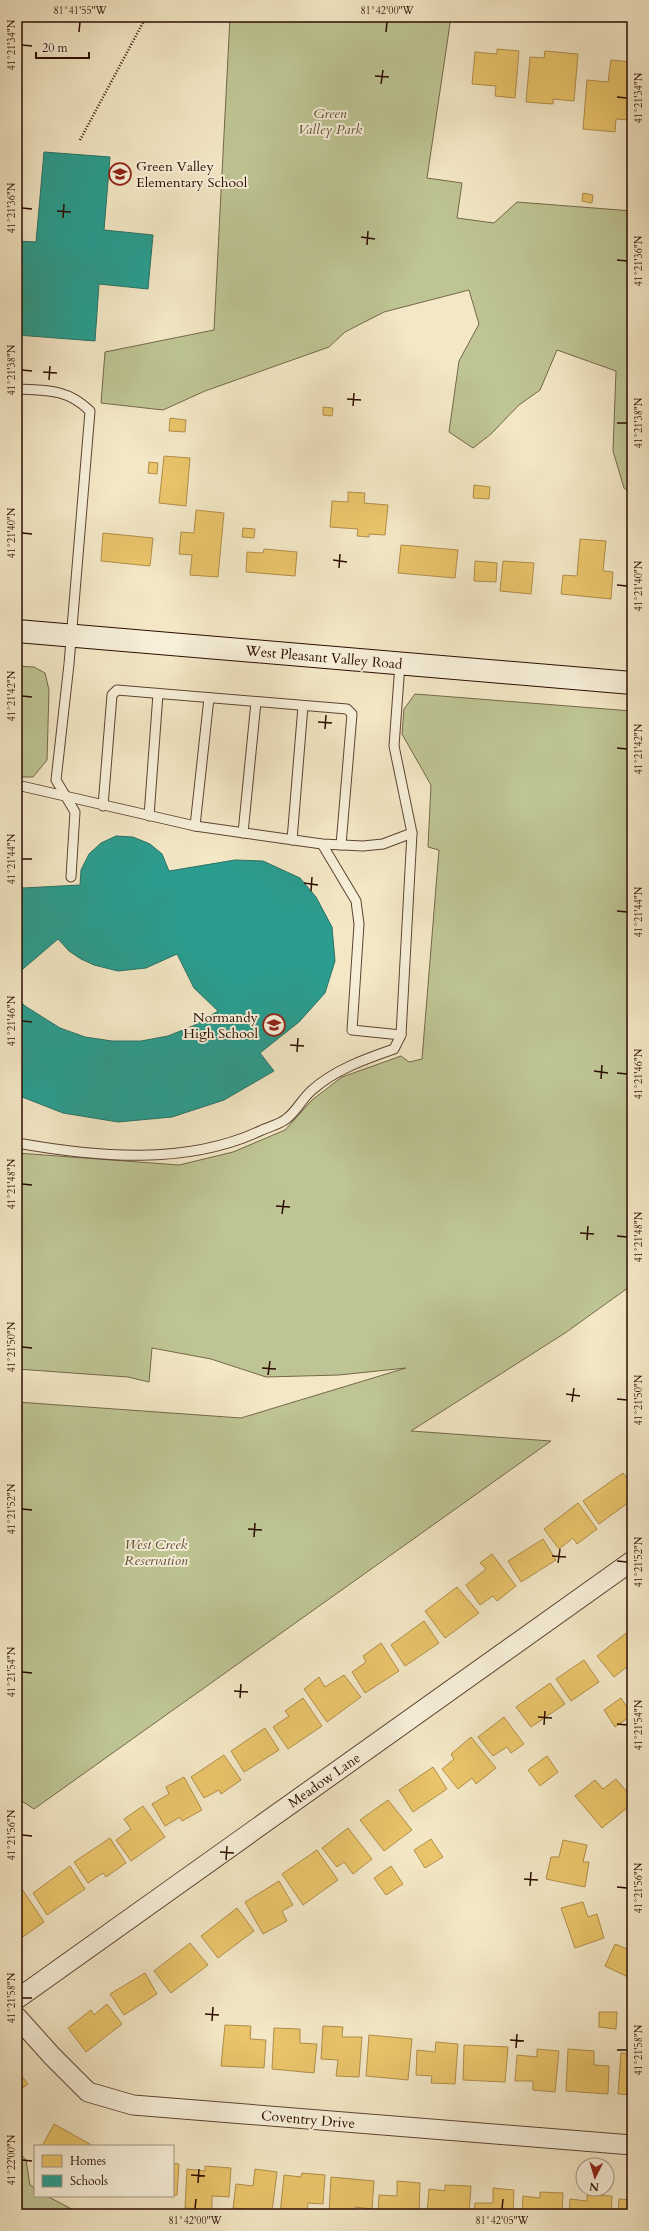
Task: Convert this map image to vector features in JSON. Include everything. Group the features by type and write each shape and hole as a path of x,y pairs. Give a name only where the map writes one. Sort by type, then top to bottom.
{"main road":[{"name":"West Pleasant Valley Road","path":"17,631 632,683"}],"street":[{"name":"Meadow Lane","path":"17,1999 632,1561"},
{"name":"Coventry Drive","path":"17,2017 52,2056 88,2092 133,2105 632,2145"}],"lane":[{"path":"17,388 58,391 81,402 90,411 71,636 56,780 75,812 71,878"},
{"path":"17,1143 46,1148 134,1156 202,1150 241,1140 286,1119 310,1092 332,1076 364,1059 394,1049 401,1036 412,833 394,746 400,664"},
{"path":"103,806 112,695 117,690 347,710 352,714 341,845"},
{"path":"149,816 158,694"},
{"path":"195,826 209,698"},
{"path":"243,833 256,702"},
{"path":"292,840 303,706"},
{"path":"17,785 195,826 322,844 383,844 412,833"},
{"path":"322,844 356,901 359,924 352,1030 401,1036"}],"path":[{"path":"80,140 146,17"}],"green space":[{"name":"Green Valley Park","path":"230,17 451,17 427,178 462,183 457,218 494,223 517,202 632,211 632,494 624,488 613,451 616,371 557,350 540,390 519,405 491,434 473,448 449,432 459,361 479,324 469,290 384,312 345,332 329,347 205,391 163,410 101,403 105,352 214,330"},
{"path":"17,666 34,667 45,673 49,690 47,760 33,777 17,777"},
{"name":"West Creek Reservation","path":"415,694 632,711 632,1285 565,1333 411,1431 551,1441 34,1809 17,1798 17,1402 241,1418 406,1368 339,1375 266,1377 211,1359 152,1348 149,1382 128,1377 17,1369 17,1153 179,1165 233,1152 285,1130 312,1100 342,1077 401,1056 409,1062 422,1059 439,850 428,847 431,785 402,734 404,709"},
{"path":"17,2150 26,2160 30,2185 34,2187 34,2197 49,2197 81,2214 17,2214"}],"building: Homes":[{"path":"497,49 519,51 515,98 495,96 496,86 472,84 475,52 497,54"},
{"path":"545,51 578,54 574,101 553,99 553,104 526,102 530,57 544,58"},
{"path":"611,60 632,62 628,120 616,119 615,132 583,129 587,80 608,82"},
{"path":"583,193 593,195 592,203 582,201"},
{"path":"323,407 333,408 332,416 323,415"},
{"path":"170,418 186,420 185,432 169,431"},
{"path":"164,456 190,458 186,506 159,503"},
{"path":"149,462 158,463 157,474 148,473"},
{"path":"474,485 490,487 489,499 473,498"},
{"path":"348,492 365,493 364,503 388,505 385,535 369,534 369,537 357,536 358,529 330,527 332,501 348,502"},
{"path":"196,510 224,513 218,577 190,575 192,555 179,554 181,532 194,533"},
{"path":"243,528 255,529 254,538 242,537"},
{"path":"103,533 153,538 150,566 101,561"},
{"path":"580,539 606,541 603,571 613,572 611,599 561,594 563,575 577,576"},
{"path":"401,545 458,550 455,578 398,573"},
{"path":"264,549 297,552 295,576 246,572 247,552 263,553"},
{"path":"475,561 497,563 496,582 474,581"},
{"path":"503,561 534,563 531,594 500,591"},
{"path":"623,1473 632,1485 632,1500 599,1524 583,1501"},
{"path":"578,1503 597,1529 577,1544 573,1538 559,1549 544,1529"},
{"path":"543,1539 556,1560 521,1582 508,1561"},
{"path":"492,1554 516,1586 497,1601 493,1596 480,1605 466,1585 486,1569 480,1563"},
{"path":"457,1587 479,1613 445,1638 425,1611"},
{"path":"424,1621 439,1643 405,1666 391,1645"},
{"path":"630,1630 632,1633 632,1663 614,1677 597,1656"},
{"path":"381,1643 399,1671 365,1693 352,1672 366,1662 363,1656"},
{"path":"584,1660 599,1682 571,1701 556,1679"},
{"path":"344,1675 361,1697 327,1722 304,1689 319,1677 325,1687"},
{"path":"550,1683 565,1704 531,1727 516,1707"},
{"path":"303,1698 322,1726 288,1749 273,1727 289,1716 285,1711"},
{"path":"621,1698 632,1715 615,1727 604,1710"},
{"path":"504,1717 524,1744 511,1753 507,1747 493,1756 478,1737"},
{"path":"265,1728 279,1750 244,1772 231,1751"},
{"path":"471,1737 496,1768 476,1784 472,1778 458,1789 442,1769 454,1759 451,1754"},
{"path":"224,1755 241,1780 221,1794 219,1790 204,1798 191,1777"},
{"path":"547,1756 558,1772 540,1786 528,1770"},
{"path":"433,1767 447,1789 413,1812 399,1790"},
{"path":"184,1777 202,1810 182,1821 180,1817 165,1826 152,1804 169,1794 166,1787"},
{"path":"616,1779 632,1798 632,1804 602,1828 575,1796 595,1780 603,1789"},
{"path":"388,1800 412,1830 384,1851 360,1820"},
{"path":"143,1806 165,1837 131,1861 116,1840 131,1829 124,1819"},
{"path":"348,1828 372,1859 353,1874 344,1862 337,1867 322,1848"},
{"path":"110,1838 126,1863 106,1877 103,1873 88,1883 74,1862"},
{"path":"431,1839 443,1857 425,1868 414,1850"},
{"path":"563,1840 587,1845 583,1862 589,1862 585,1887 546,1879 551,1857 559,1857"},
{"path":"317,1850 338,1880 303,1905 282,1874"},
{"path":"70,1866 85,1889 47,1915 33,1893"},
{"path":"391,1866 403,1884 386,1895 374,1878"},
{"path":"279,1881 293,1905 282,1911 287,1921 263,1934 245,1902"},
{"path":"22,1889 44,1922 17,1941 17,1893"},
{"path":"583,1902 588,1917 597,1914 604,1938 575,1948 561,1908"},
{"path":"237,1908 254,1931 218,1958 201,1936"},
{"path":"190,1943 208,1965 171,1993 154,1971"},
{"path":"615,1944 632,1951 632,1979 605,1966"},
{"path":"145,1973 157,1994 124,2015 110,1994"},
{"path":"107,2004 122,2024 86,2052 68,2028 91,2010 94,2015"},
{"path":"599,2012 617,2012 616,2029 599,2027"},
{"path":"225,2025 251,2026 250,2039 266,2040 264,2068 221,2066"},
{"path":"323,2026 343,2027 342,2037 362,2037 359,2077 336,2076 338,2060 321,2059"},
{"path":"274,2028 300,2029 300,2043 317,2044 314,2073 272,2069"},
{"path":"369,2035 412,2039 408,2080 366,2076"},
{"path":"436,2042 458,2044 455,2084 431,2083 432,2076 416,2075 417,2050 435,2052"},
{"path":"464,2045 508,2047 505,2082 463,2080"},
{"path":"537,2049 559,2051 555,2092 533,2090 533,2081 515,2081 517,2055 537,2057"},
{"path":"568,2049 594,2051 594,2065 609,2066 608,2094 566,2091"},
{"path":"621,2053 632,2054 632,2095 618,2094"},
{"path":"17,2070 28,2084 17,2092"},
{"path":"54,2124 90,2144 90,2145 43,2145"},
{"path":"174,2163 179,2164 177,2195 174,2195"},
{"path":"205,2166 231,2168 229,2197 212,2196 212,2210 185,2208 187,2169 205,2171"},
{"path":"255,2169 277,2172 272,2212 233,2208 236,2184 253,2186"},
{"path":"302,2173 325,2175 323,2204 308,2203 307,2214 280,2214 284,2175 301,2177"},
{"path":"331,2177 374,2181 372,2209 355,2207 355,2214 329,2214"},
{"path":"397,2181 420,2183 419,2214 378,2214 379,2195 397,2196"},
{"path":"445,2185 471,2186 469,2214 427,2214 429,2189 445,2191"},
{"path":"493,2188 514,2190 513,2214 474,2214 475,2203 493,2203"},
{"path":"540,2192 563,2193 562,2214 522,2214 523,2196 540,2198"},
{"path":"587,2197 612,2197 611,2214 569,2214 570,2199 587,2201"},
{"path":"619,2199 632,2200 632,2214 618,2214"}],"building: Schools":[{"path":"44,152 110,157 104,230 153,235 148,289 99,284 95,341 17,335 17,241 36,242"},
{"name":"Normandy High School","path":"116,836 133,837 150,844 162,854 169,871 235,860 263,861 300,878 316,897 332,927 335,961 325,993 299,1022 260,1053 274,1071 224,1100 172,1117 118,1122 63,1113 17,1095 17,998 25,1006 60,1028 85,1037 112,1041 141,1041 168,1036 195,1025 218,1011 194,988 177,954 146,968 118,971 94,965 81,959 69,951 58,939 17,974 17,877 23,888 80,885 81,870 89,854 101,843"}],"place":[{"name":"Green Valley Elementary School","path":"120,174"},
{"name":"Normandy High School","path":"274,1025"}]}
